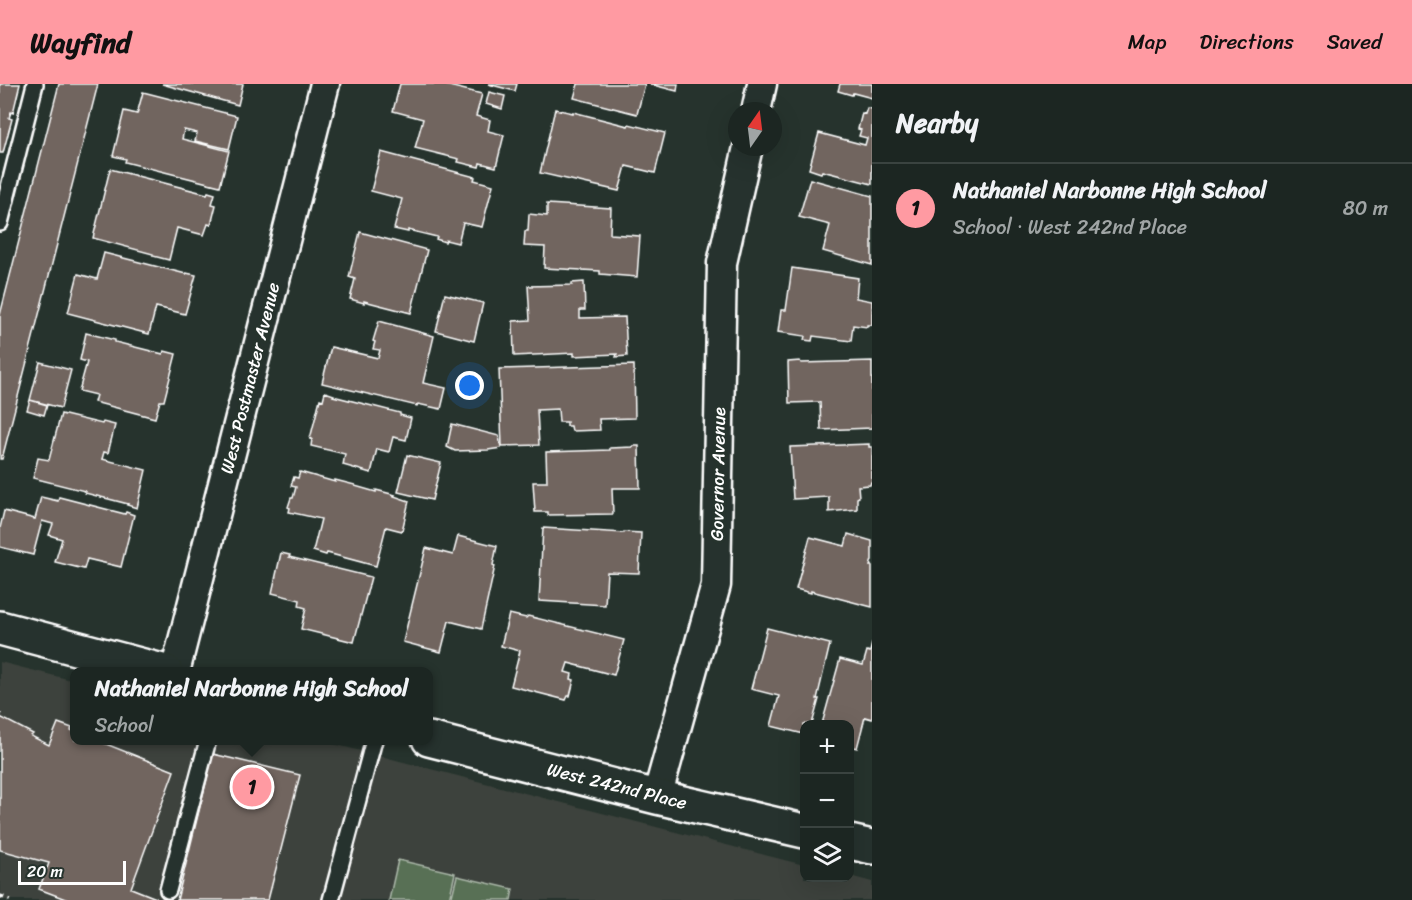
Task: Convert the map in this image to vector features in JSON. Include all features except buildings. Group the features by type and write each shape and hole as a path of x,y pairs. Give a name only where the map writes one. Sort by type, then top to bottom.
{"street":[{"name":"West Postmaster Avenue","path":"176,667 325,84"},
{"path":"758,102 762,84"},
{"name":"Governor Avenue","path":"657,797 716,585 722,262 746,156"},
{"path":"0,628 147,667"},
{"name":"West 242nd Place","path":"433,740 657,797 800,830"},
{"path":"854,843 872,847"}],"lane":[{"path":"0,223 35,84"},
{"path":"168,890 207,745"},
{"path":"331,900 373,745"}],"path":[{"path":"0,896 10,900"}],"shaded area":[{"path":"0,662 70,680 70,745 338,745 800,864 800,882 854,882 854,877 872,882 872,900 0,900"}],"green space":[{"path":"398,860 455,873 449,900 389,900"},
{"path":"457,876 513,889 511,900 451,900"}],"place":[{"name":"Nathaniel Narbonne High School","path":"252,787"}]}
